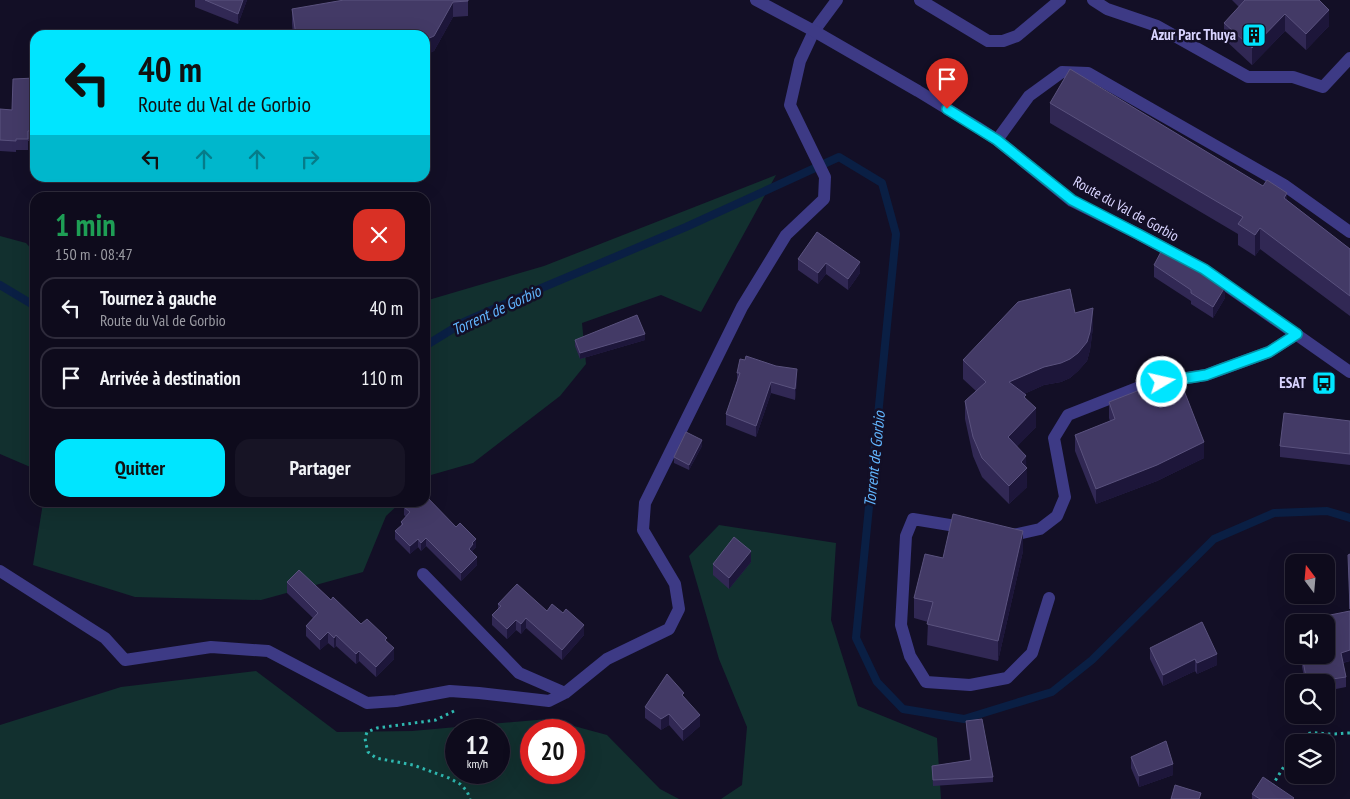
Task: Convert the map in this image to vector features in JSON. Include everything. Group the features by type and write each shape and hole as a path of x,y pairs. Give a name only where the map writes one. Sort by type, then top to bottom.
{"street":[{"name":"Route du Val de Gorbio","path":"756,0 918,91 997,140 1072,200 1204,269 1350,372"},
{"path":"0,571 105,638 125,660 211,647 268,651 367,703 396,701 450,691 549,702 564,693 607,658 669,629 679,609 675,584 643,530 645,503 742,307 786,235 824,199 825,177 790,106 800,61 814,31 837,0"},
{"path":"920,0 988,40 1003,41 1017,36 1060,0"},
{"path":"1093,0 1107,9 1157,26 1248,77 1293,77 1323,87 1350,58"},
{"path":"997,140 1029,96 1062,72 1088,73 1284,185 1350,232"},
{"path":"995,532 1013,535 1040,529 1057,516 1065,497 1054,438 1068,415 1147,384 1215,372 1269,352 1297,334"},
{"path":"977,529 913,518 906,536 901,625 910,656 926,682 970,686 1007,678 1032,653 1049,598"},
{"path":"422,574 519,673 564,693"}],"path":[{"path":"470,799 467,791 460,784 449,778 413,765 376,758 368,752 365,738 367,732 376,728 436,720 479,698 479,693"},
{"path":"1311,734 1317,732 1331,734 1350,733"},
{"path":"1268,791 1285,764"}],"green space":[{"path":"776,175 701,312 661,295 582,323 586,364 560,396 473,463 430,476 430,300 544,266"},
{"path":"0,236 26,243 30,247 30,467 0,454"},
{"path":"42,507 396,507 386,516 363,572 261,600 135,597 33,565"},
{"path":"719,525 836,543 831,620 858,706 937,738 941,799 721,799 742,785 747,727 719,659 689,556"},
{"path":"256,671 337,732 412,731 445,728 445,784 510,784 510,722 520,721 520,784 585,784 585,729 607,735 660,789 679,799 0,799 0,725 121,687"}],"building":[{"path":"205,0 243,0 238,14"},
{"path":"344,0 468,0 453,2 434,36 430,38 430,30 295,30 292,9"},
{"path":"1245,0 1319,0 1329,10 1306,34 1285,14 1252,48 1224,23"},
{"path":"1070,69 1263,186 1267,180 1287,193 1284,198 1350,249 1350,296 1260,228 1255,235 1238,224 1243,217 1050,103"},
{"path":"30,78 30,131 28,131 28,139 16,139 16,141 0,140 0,109 12,110 13,79"},
{"path":"817,232 860,262 848,279 826,263 818,273 798,259"},
{"path":"1163,248 1225,287 1213,307 1154,265"},
{"path":"1070,289 1075,313 1093,308 1087,342 1070,359 1044,367 1009,382 1026,395 1024,397 1036,408 1008,437 1026,456 1021,462 1027,468 1009,486 982,458 973,437 965,401 986,382 963,360 1018,302"},
{"path":"637,315 645,334 580,353 575,340"},
{"path":"746,356 776,366 797,369 795,389 771,382 756,426 726,414 740,373 737,373 740,359 745,360"},
{"path":"1178,375 1204,442 1157,465 1096,489 1075,435 1115,419 1109,402"},
{"path":"1284,413 1350,421 1350,454 1280,446"},
{"path":"686,432 702,440 689,465 674,457"},
{"path":"430,500 456,527 460,523 476,539 469,549 477,557 461,573 426,538 421,543 418,539 410,546 395,531 403,524 401,522 410,512 404,507 430,507"},
{"path":"953,514 1023,531 998,641 927,624 933,602 914,598 925,554 943,558"},
{"path":"734,537 751,551 729,578 713,564"},
{"path":"1350,554 1350,609 1348,555"},
{"path":"299,570 331,600 333,597 361,624 367,619 387,638 385,640 394,648 376,667 359,651 356,654 336,635 334,638 328,632 320,640 306,626 318,613 287,582"},
{"path":"517,584 547,611 552,604 563,613 566,609 584,625 562,650 526,618 521,624 516,620 507,629 492,615 501,606 498,604"},
{"path":"1350,611 1350,650 1341,653 1346,677 1335,679 1335,674 1305,674 1304,664 1335,664 1335,614"},
{"path":"1202,622 1217,654 1197,663 1195,659 1163,675 1150,648"},
{"path":"667,674 700,715 683,730 669,714 661,719 645,707"},
{"path":"982,719 993,777 933,780 932,766 971,760 966,721"},
{"path":"1166,741 1173,764 1139,776 1131,757"},
{"path":"1263,777 1294,798 1260,799 1252,794"},
{"path":"1175,785 1201,793 1199,799 1171,799"}],"waterway":[{"name":"Torrent de Gorbio","path":"430,343 464,322 686,227 839,157 882,183 896,234 856,638 877,682 903,709 964,719 1052,692 1092,660 1214,539 1274,513 1327,511 1350,518"},
{"name":"Torrent de Gorbio","path":"0,285 30,303"}],"place":[{"name":"Azur Parc Thuya","path":"1254,35"},
{"name":"ESAT","path":"1324,383"}],"route":[{"path":"947,109 997,140 1072,200 1204,269 1297,334 1269,352 1206,375 1162,382"}]}
